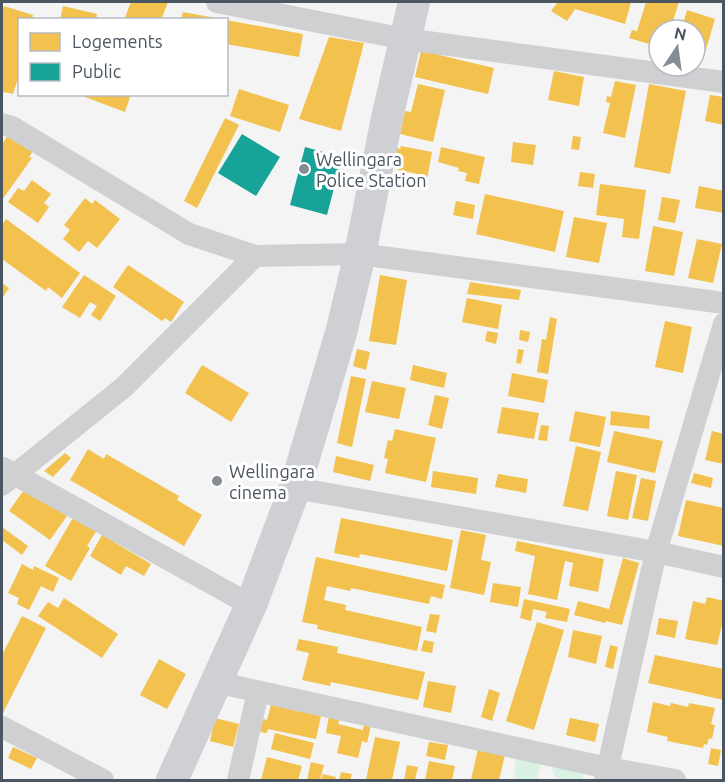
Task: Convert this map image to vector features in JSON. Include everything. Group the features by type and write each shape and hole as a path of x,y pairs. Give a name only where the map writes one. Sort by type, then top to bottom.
{"street":[{"path":"217,2 405,39 723,82"},
{"path":"172,780 250,605 296,488 341,333 414,2"},
{"path":"2,124 12,127 189,234 255,256 360,254 723,303"},
{"path":"250,605 6,476 124,387 255,256"},
{"path":"606,774 656,552 723,324"},
{"path":"296,488 656,552 723,567"},
{"path":"215,682 606,774 675,780"},
{"path":"238,780 258,692"},
{"path":"2,727 103,780"}],"green space":[{"path":"518,752 540,759 541,766 537,777 539,780 515,779"},
{"path":"555,762 582,773 583,780 560,780 552,769"}],"building: Logements":[{"path":"131,2 168,2 162,18 125,18"},
{"path":"558,2 631,2 625,24 575,9 567,21 551,11"},
{"path":"646,2 679,2 674,18 647,18 647,43 629,38 632,30 637,31"},
{"path":"4,6 33,15 32,18 18,18 18,78 13,94 4,92 2,97 2,13"},
{"path":"63,6 97,14 96,18 60,18"},
{"path":"687,10 715,19 707,46 707,18 685,18"},
{"path":"183,12 216,18 182,18"},
{"path":"228,20 303,34 299,57 228,44"},
{"path":"329,37 364,43 341,131 299,119"},
{"path":"422,47 439,51 439,55 494,68 488,94 415,77"},
{"path":"554,71 584,77 579,106 548,100"},
{"path":"615,81 636,85 625,138 603,133 610,103 606,102 607,96 611,97"},
{"path":"418,84 445,90 433,142 400,134 405,111 411,112"},
{"path":"649,84 686,91 670,174 634,167"},
{"path":"239,89 289,105 280,132 230,116"},
{"path":"710,95 724,97 724,125 705,121"},
{"path":"82,96 130,96 125,112"},
{"path":"225,118 239,125 197,208 184,201"},
{"path":"9,134 33,151 29,157 32,158 2,200 2,144"},
{"path":"573,136 581,137 579,150 571,149"},
{"path":"513,142 536,145 533,165 511,162"},
{"path":"401,146 432,152 426,186 416,184 418,174 398,170 400,157 396,156 397,148 400,149"},
{"path":"441,147 485,157 479,184 465,181 467,173 458,171 459,168 438,162"},
{"path":"580,172 595,174 593,188 578,186"},
{"path":"32,180 51,194 44,203 49,207 38,223 8,202 18,188 24,191"},
{"path":"600,184 646,190 639,239 622,237 624,219 596,215"},
{"path":"699,186 724,191 724,213 695,208"},
{"path":"485,194 564,211 555,252 476,234"},
{"path":"662,197 680,200 675,223 658,220"},
{"path":"85,198 92,204 95,200 120,219 97,248 88,241 79,252 63,239 70,230 64,225"},
{"path":"456,201 475,205 473,219 453,215"},
{"path":"574,217 607,223 599,263 566,257"},
{"path":"6,219 80,273 62,298 48,287 46,291 2,259 2,225"},
{"path":"653,226 683,232 674,276 645,271"},
{"path":"697,239 722,244 713,283 688,278"},
{"path":"128,265 184,302 171,322 165,318 162,321 113,287"},
{"path":"84,275 116,296 100,321 91,315 97,306 90,302 80,318 62,307"},
{"path":"380,275 407,280 396,345 369,341"},
{"path":"470,282 521,290 519,300 467,294"},
{"path":"2,283 9,288 2,299"},
{"path":"467,298 502,305 498,329 462,322"},
{"path":"550,317 557,319 548,374 537,372 542,339 546,340"},
{"path":"665,321 692,327 683,373 655,367"},
{"path":"520,330 530,332 528,342 519,340"},
{"path":"487,331 498,333 496,344 485,341"},
{"path":"357,349 370,352 366,370 353,366"},
{"path":"518,349 524,350 521,364 516,363"},
{"path":"202,365 249,393 231,422 185,393"},
{"path":"413,365 447,373 444,388 410,380"},
{"path":"512,373 548,380 544,403 508,396"},
{"path":"351,376 366,379 352,447 337,443"},
{"path":"372,381 406,388 399,419 365,412"},
{"path":"435,395 449,398 442,429 428,425"},
{"path":"502,407 539,413 534,439 497,433"},
{"path":"575,411 606,417 600,447 569,441"},
{"path":"611,411 650,416 649,429 610,425"},
{"path":"541,425 549,426 547,441 538,440"},
{"path":"395,429 436,438 426,482 385,473 388,459 384,458 388,440 392,441"},
{"path":"614,431 663,441 655,473 607,462"},
{"path":"712,431 724,434 724,464 705,460"},
{"path":"576,446 601,452 588,511 563,506"},
{"path":"88,449 104,459 106,454 179,496 177,500 202,515 184,546 70,480"},
{"path":"65,453 71,458 53,477 44,471"},
{"path":"336,456 374,465 370,481 333,472"},
{"path":"433,471 478,478 476,494 431,487"},
{"path":"616,471 637,475 628,520 607,516"},
{"path":"694,473 713,478 711,488 691,483"},
{"path":"498,474 528,479 526,493 495,487"},
{"path":"641,478 656,481 648,521 632,518"},
{"path":"26,487 67,516 50,540 9,511"},
{"path":"686,500 724,508 724,546 678,536"},
{"path":"74,516 97,530 87,546 90,548 71,581 45,566"},
{"path":"341,518 453,540 447,571 360,554 359,558 334,553"},
{"path":"2,527 28,546 22,555 2,540"},
{"path":"461,530 486,535 481,560 491,562 484,595 450,588"},
{"path":"102,535 151,564 144,576 126,566 121,575 90,556"},
{"path":"517,541 604,559 598,592 569,586 573,563 565,561 557,600 528,594 535,556 515,551"},
{"path":"316,557 445,585 442,599 431,596 429,604 351,588 350,591 327,586 324,600 346,605 345,610 422,627 417,651 317,629 318,625 302,622"},
{"path":"623,558 639,563 622,625 574,615 578,601 609,609"},
{"path":"22,564 33,570 34,566 59,578 53,592 41,586 29,610 17,604 19,598 8,593"},
{"path":"493,583 521,587 518,607 490,602"},
{"path":"707,597 724,601 724,617 717,645 685,639 693,601 705,604"},
{"path":"64,598 118,634 102,658 38,616 48,602 58,608"},
{"path":"524,599 570,609 567,622 545,618 547,612 533,609 531,621 520,618"},
{"path":"430,614 440,615 436,633 426,631"},
{"path":"22,616 46,628 2,715 2,655"},
{"path":"659,618 678,621 675,638 656,634"},
{"path":"537,622 564,630 534,730 506,721"},
{"path":"573,630 602,636 596,664 568,657"},
{"path":"299,639 338,647 337,653 425,672 418,700 331,682 330,686 302,680 309,653 296,650"},
{"path":"424,640 434,642 432,653 421,651"},
{"path":"610,645 618,647 613,669 605,667"},
{"path":"655,655 724,669 724,700 648,683"},
{"path":"159,659 186,674 167,709 140,695"},
{"path":"428,681 456,686 451,713 423,707"},
{"path":"489,689 500,693 492,721 481,717"},
{"path":"653,702 688,707 689,703 715,708 711,724 715,725 712,739 709,738 707,745 704,744 703,748 667,741 668,737 647,732"},
{"path":"271,705 321,716 316,739 268,729 267,733 260,732 263,719 267,720"},
{"path":"329,716 340,718 338,724 363,730 364,724 371,725 367,743 362,741 358,758 337,753 341,736 326,733"},
{"path":"215,718 239,724 233,747 210,741"},
{"path":"570,718 599,724 595,742 566,735"},
{"path":"275,733 314,743 310,759 271,749"},
{"path":"375,737 400,742 392,780 366,780"},
{"path":"429,742 448,745 445,760 426,756"},
{"path":"13,747 37,758 31,769 8,758"},
{"path":"711,748 721,750 718,766 708,764"},
{"path":"478,749 505,755 499,780 471,780"},
{"path":"267,757 302,766 298,780 261,780"},
{"path":"429,761 455,766 452,780 425,780"},
{"path":"311,762 324,765 320,780 307,780"},
{"path":"407,765 418,767 415,780 404,780"},
{"path":"341,772 352,774 350,780 339,780"},
{"path":"323,774 336,777 335,780 321,780"}],"building: Public":[{"path":"242,134 280,157 256,196 218,173"},
{"path":"305,147 342,157 327,215 290,205"}],"place":[{"name":"Wellingara Police Station","path":"304,169"},
{"name":"Wellingara cinema","path":"217,481"}]}
